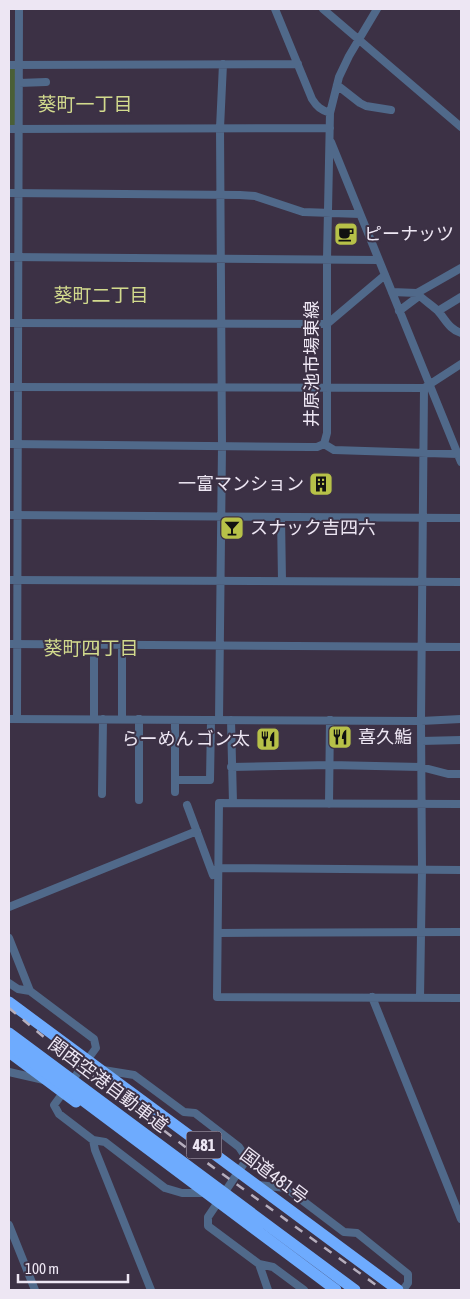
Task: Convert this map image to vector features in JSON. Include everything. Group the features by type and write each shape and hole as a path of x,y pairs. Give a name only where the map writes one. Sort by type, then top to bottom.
{"highway":[{"name":"国道481号","path":"9,1002 398,1290"},
{"name":"関西空港自動車道","path":"9,1033 355,1290"},
{"name":"関西空港自動車道","path":"9,1044 336,1290"},
{"name":"481","path":"9,1052 331,1290"}],"street":[{"path":"19,9 19,194 13,257 18,324 13,387 13,444 18,516 13,580 13,718 421,721 461,719"},
{"path":"276,9 316,106 322,111 330,113"},
{"path":"323,9 461,127"},
{"name":"井原池市場東線","path":"13,444 317,447 324,444 327,433 327,259 330,113 339,77 377,9"},
{"path":"175,780 210,780 220,646 222,446 220,388 220,128 223,64"},
{"path":"9,65 298,64"},
{"path":"19,83 46,82"},
{"path":"337,85 366,106 391,110"},
{"path":"9,128 330,128"},
{"path":"329,138 392,292 427,387 461,462"},
{"path":"9,194 256,196 303,212 360,214"},
{"path":"13,257 378,260"},
{"path":"399,311 418,294 460,270"},
{"path":"9,324 327,324 385,275"},
{"path":"392,292 418,294 438,310 454,331 461,333"},
{"path":"438,310 461,297"},
{"path":"13,387 427,387 461,364"},
{"path":"420,998 422,518 427,387"},
{"path":"324,444 334,450 458,454"},
{"path":"9,515 461,518"},
{"path":"281,517 282,581"},
{"path":"13,580 461,582"},
{"path":"12,644 461,647"},
{"path":"94,645 94,719"},
{"path":"122,645 122,719"},
{"path":"102,719 102,794"},
{"path":"139,719 139,800"},
{"path":"175,720 175,792"},
{"path":"231,720 233,803"},
{"path":"329,804 330,720"},
{"path":"421,741 461,740"},
{"path":"231,766 421,767 448,774 461,774"},
{"path":"461,804 219,803 215,869 218,888 217,997 461,998"},
{"path":"186,806 215,869"},
{"path":"9,907 196,831"},
{"path":"215,869 461,870"},
{"path":"218,934 461,932"},
{"path":"9,938 30,992"},
{"path":"9,983 18,989 30,992 94,1039 96,1048 54,1105 59,1114 93,1140 104,1142 165,1188 182,1192 201,1193"},
{"path":"372,998 461,1219"},
{"path":"103,1070 134,1075 184,1112 195,1113 239,1147 247,1159 208,1217 208,1226 259,1264 273,1267 304,1290"},
{"path":"10,1074 46,1080"},
{"path":"93,1140 95,1150 151,1290"},
{"path":"258,1185 286,1188 344,1232 357,1233 408,1274 408,1283 403,1290"},
{"path":"9,1225 35,1290"},
{"path":"259,1264 268,1290"}],"green space":[{"path":"9,67 17,67 17,125 9,125"}],"railway":[{"path":"9,1008 69,1058 188,1149 383,1290"}],"place":[{"name":"ピーナッツ","path":"346,234"},
{"name":"一富マンション","path":"321,484"},
{"name":"スナック吉四六","path":"232,528"},
{"name":"喜久鮨","path":"340,737"},
{"name":"らーめん ゴン太","path":"268,739"}],"district":[{"name":"葵町一丁目","path":"85,104"},
{"name":"葵町二丁目","path":"101,295"},
{"name":"葵町四丁目","path":"91,648"}]}
